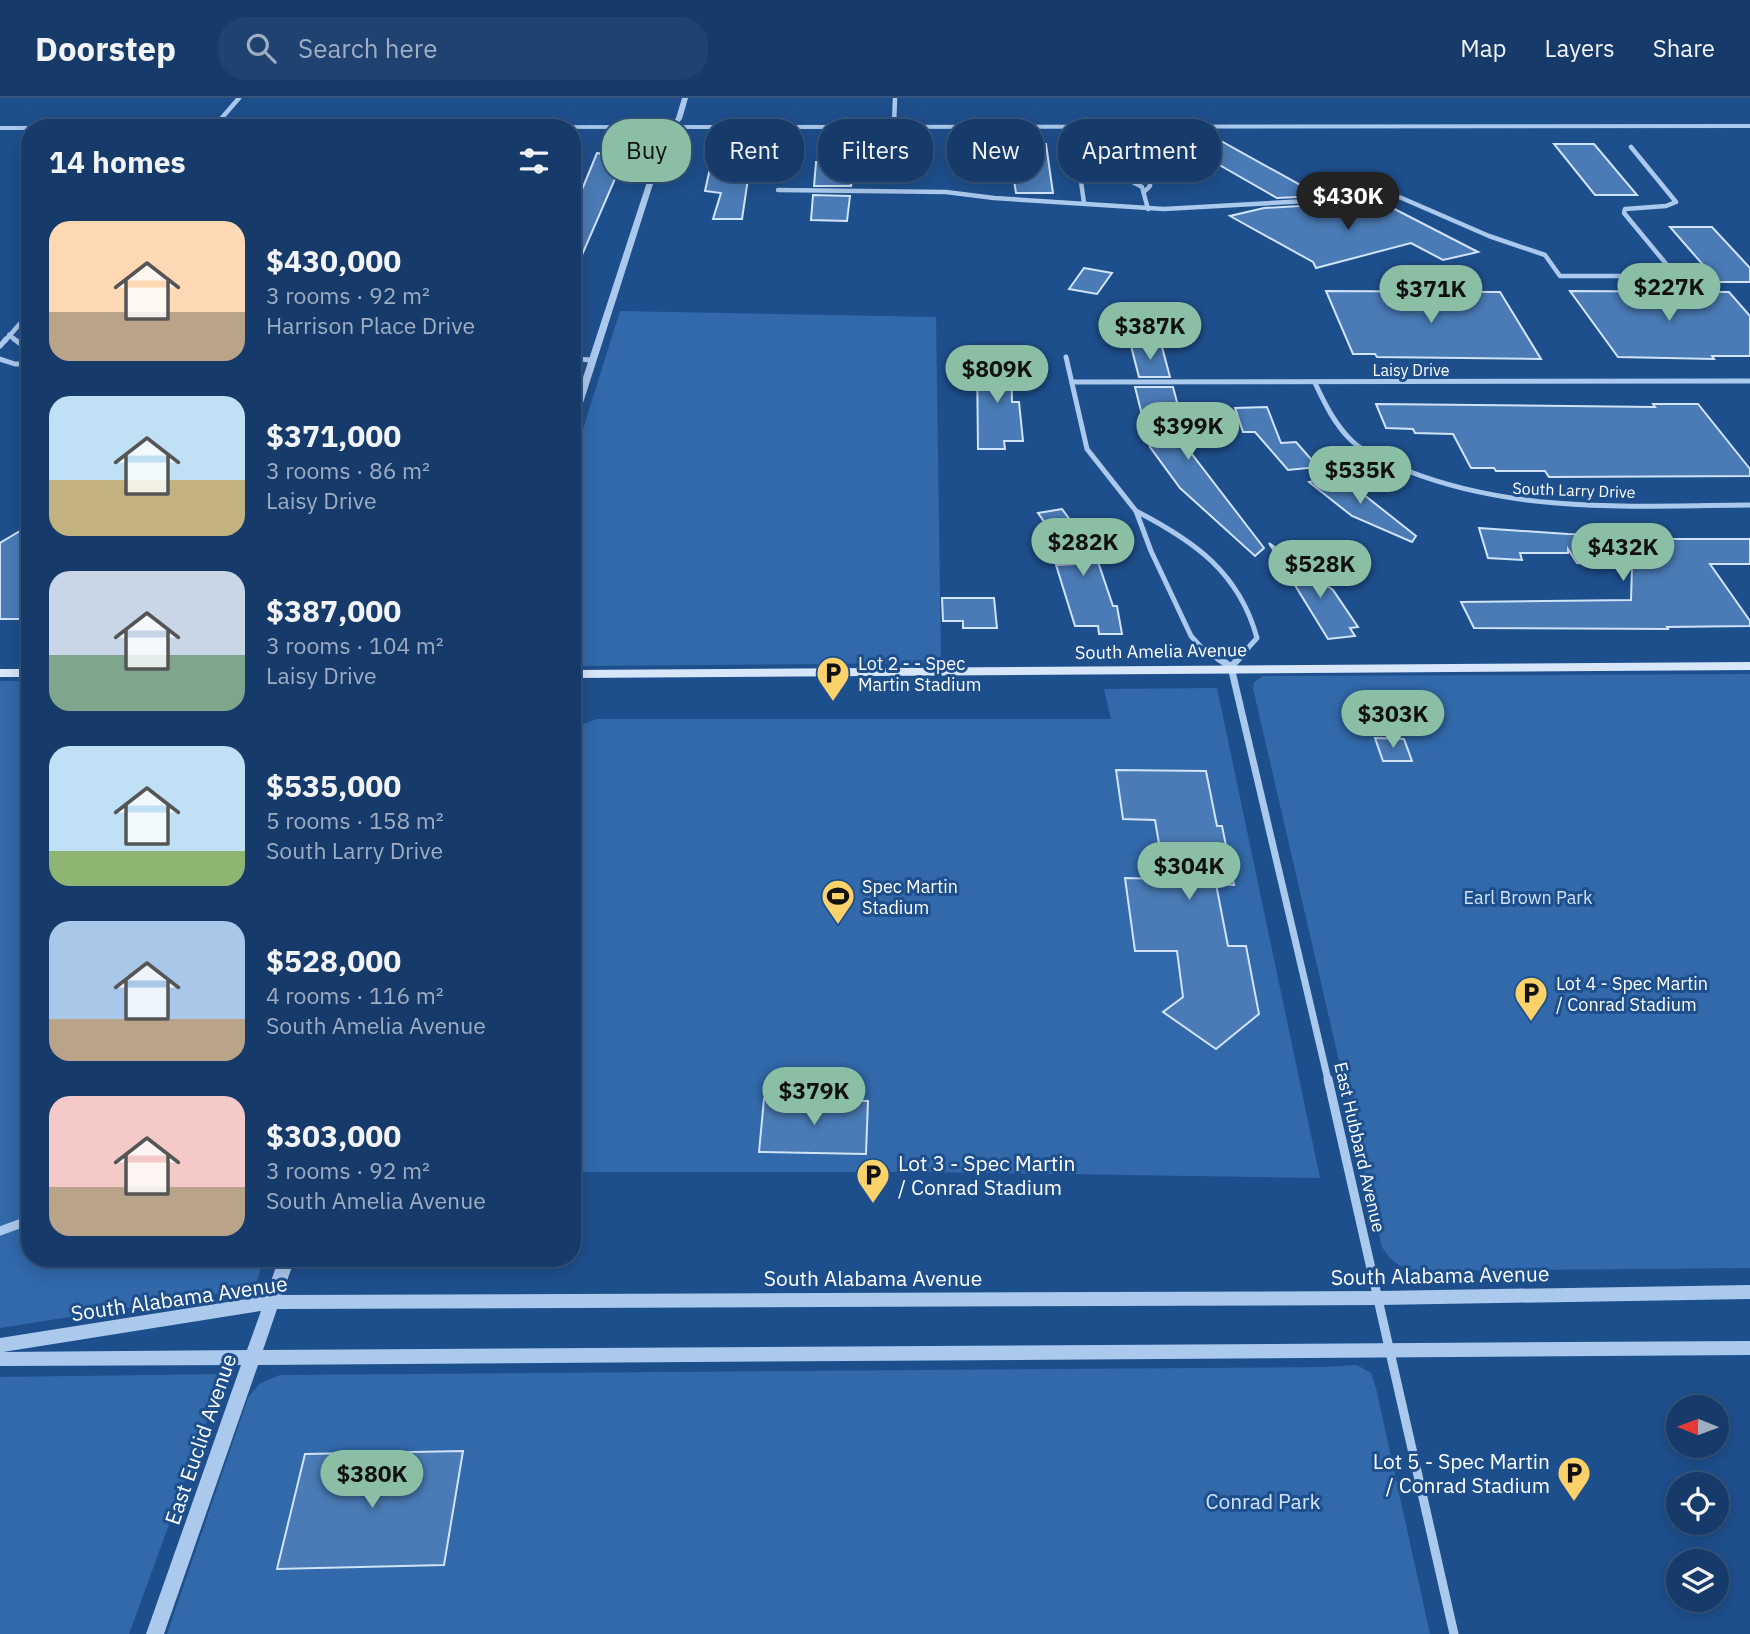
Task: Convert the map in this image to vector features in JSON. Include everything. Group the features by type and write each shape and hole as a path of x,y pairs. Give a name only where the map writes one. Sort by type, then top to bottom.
{"main road":[{"name":"South Amelia Avenue","path":"581,674 1231,667 1750,666"},
{"path":"0,673 21,673"}],"street":[{"path":"221,119 239,98"},
{"path":"679,119 685,98"},
{"path":"894,119 895,98"},
{"path":"691,126 818,125"},
{"path":"933,125 1058,126"},
{"path":"581,126 602,126"},
{"path":"1221,126 1750,126"},
{"path":"0,128 21,128"},
{"path":"778,190 914,191 1148,209 1326,200 1376,193 1397,196 1489,236 1545,255 1560,276 1668,276 1672,271 1625,214 1625,209 1666,206 1676,202 1631,146"},
{"path":"581,397 650,182"},
{"path":"1081,182 1084,203"},
{"path":"1133,182 1142,187 1148,209"},
{"path":"1144,192 1150,182"},
{"path":"0,346 21,322"},
{"path":"9,335 21,344"},
{"path":"1066,357 1087,449 1136,511 1151,551 1191,636 1201,647 1231,667 1257,638 1253,616 1236,586 1189,542 1167,526 1136,511"},
{"path":"0,359 21,364"},
{"path":"581,359 593,360"},
{"name":"Laisy Drive","path":"1072,382 1750,381"},
{"name":"South Larry Drive","path":"1315,383 1327,409 1353,442 1375,456 1432,482 1491,498 1559,505 1750,505"},
{"name":"East Hubbard Avenue","path":"1231,667 1379,1298 1454,1634"},
{"path":"0,1231 21,1223"},
{"name":"East Euclid Avenue","path":"155,1634 284,1267"},
{"name":"South Alabama Avenue","path":"0,1345 272,1302 1379,1298 1750,1292"},
{"path":"0,1359 856,1355 1389,1348 1750,1348"}],"green space":[{"path":"620,311 936,317 941,663 581,666 581,435"},
{"name":"Earl Brown Park","path":"1750,674 1750,1268 1420,1271 1398,1264 1382,1247 1253,688 1254,682 1263,676"},
{"path":"0,681 21,681 21,1267 262,1267 254,1288 0,1328"},
{"name":"Spec Martin Stadium","path":"1217,688 1320,1178 926,1172 581,1172 581,725 597,719 1111,719 1104,689"},
{"name":"Conrad Park","path":"1357,1365 1371,1373 1376,1388 1430,1634 167,1634 248,1398 259,1384 280,1375"},
{"path":"224,1374 129,1634 0,1634 0,1377"}],"building":[{"path":"1221,141 1320,196 1277,198 1221,166"},
{"path":"1046,144 1053,193 1016,193 1014,182 1044,182"},
{"path":"1554,144 1594,144 1637,195 1595,195"},
{"path":"597,153 602,154 602,182 614,182 581,257 581,192"},
{"path":"816,162 818,182 852,182 851,186 814,186"},
{"path":"707,182 748,182 742,219 713,219 721,193 705,191"},
{"path":"813,195 850,196 847,221 811,220"},
{"path":"1377,200 1478,252 1443,260 1411,243 1316,268 1313,262 1230,216 1264,208 1334,204 1342,208"},
{"path":"1670,227 1712,227 1750,268 1750,282 1718,282"},
{"path":"1084,268 1112,273 1097,294 1069,289"},
{"path":"1326,291 1500,292 1541,359 1377,357 1375,354 1353,354"},
{"path":"1570,291 1729,292 1750,316 1750,356 1712,356 1714,359 1618,357"},
{"path":"1131,346 1162,347 1170,377 1139,377"},
{"path":"977,358 1011,359 1012,402 1019,402 1023,441 1004,441 1005,449 978,449"},
{"path":"1135,387 1173,387 1185,432 1175,432 1264,548 1255,556 1180,488 1150,447"},
{"path":"1376,404 1655,407 1653,404 1698,404 1750,469 1750,476 1549,477 1545,471 1471,468 1453,434 1415,433 1413,429 1386,428"},
{"path":"1267,407 1281,443 1296,442 1318,467 1288,470 1255,432 1243,432 1235,408"},
{"path":"1339,475 1416,536 1412,542 1352,516 1309,482"},
{"path":"1062,509 1090,547 1093,547 1113,606 1117,606 1122,634 1099,634 1098,626 1075,626 1056,565 1074,564 1038,513"},
{"path":"1479,528 1568,534 1665,535 1668,539 1750,539 1750,564 1710,564 1750,621 1750,626 1667,627 1668,629 1474,628 1461,602 1631,600 1632,566 1577,563 1568,549 1568,553 1520,553 1522,560 1488,558"},
{"path":"21,530 21,619 0,619 0,543"},
{"path":"1269,543 1333,590 1358,627 1350,628 1355,636 1328,639"},
{"path":"942,598 994,598 997,628 963,628 963,621 943,621"},
{"path":"1375,738 1404,739 1412,761 1383,761"},
{"path":"1116,770 1206,771 1217,826 1222,826 1234,885 1216,884 1228,946 1246,946 1259,1014 1216,1049 1163,1012 1183,997 1177,951 1135,951 1125,878 1165,879 1155,820 1123,819"},
{"path":"764,1099 868,1101 866,1154 759,1152"},
{"path":"463,1451 444,1565 277,1569 305,1454"}],"place":[{"name":"Lot 2 - - Spec Martin Stadium","path":"833,703"},
{"name":"Spec Martin Stadium","path":"838,926"},
{"name":"Lot 4 - Spec Martin / Conrad Stadium","path":"1531,1023"},
{"name":"Lot 3 - Spec Martin / Conrad Stadium","path":"873,1205"},
{"name":"Lot 5 - Spec Martin / Conrad Stadium","path":"1574,1503"}]}
